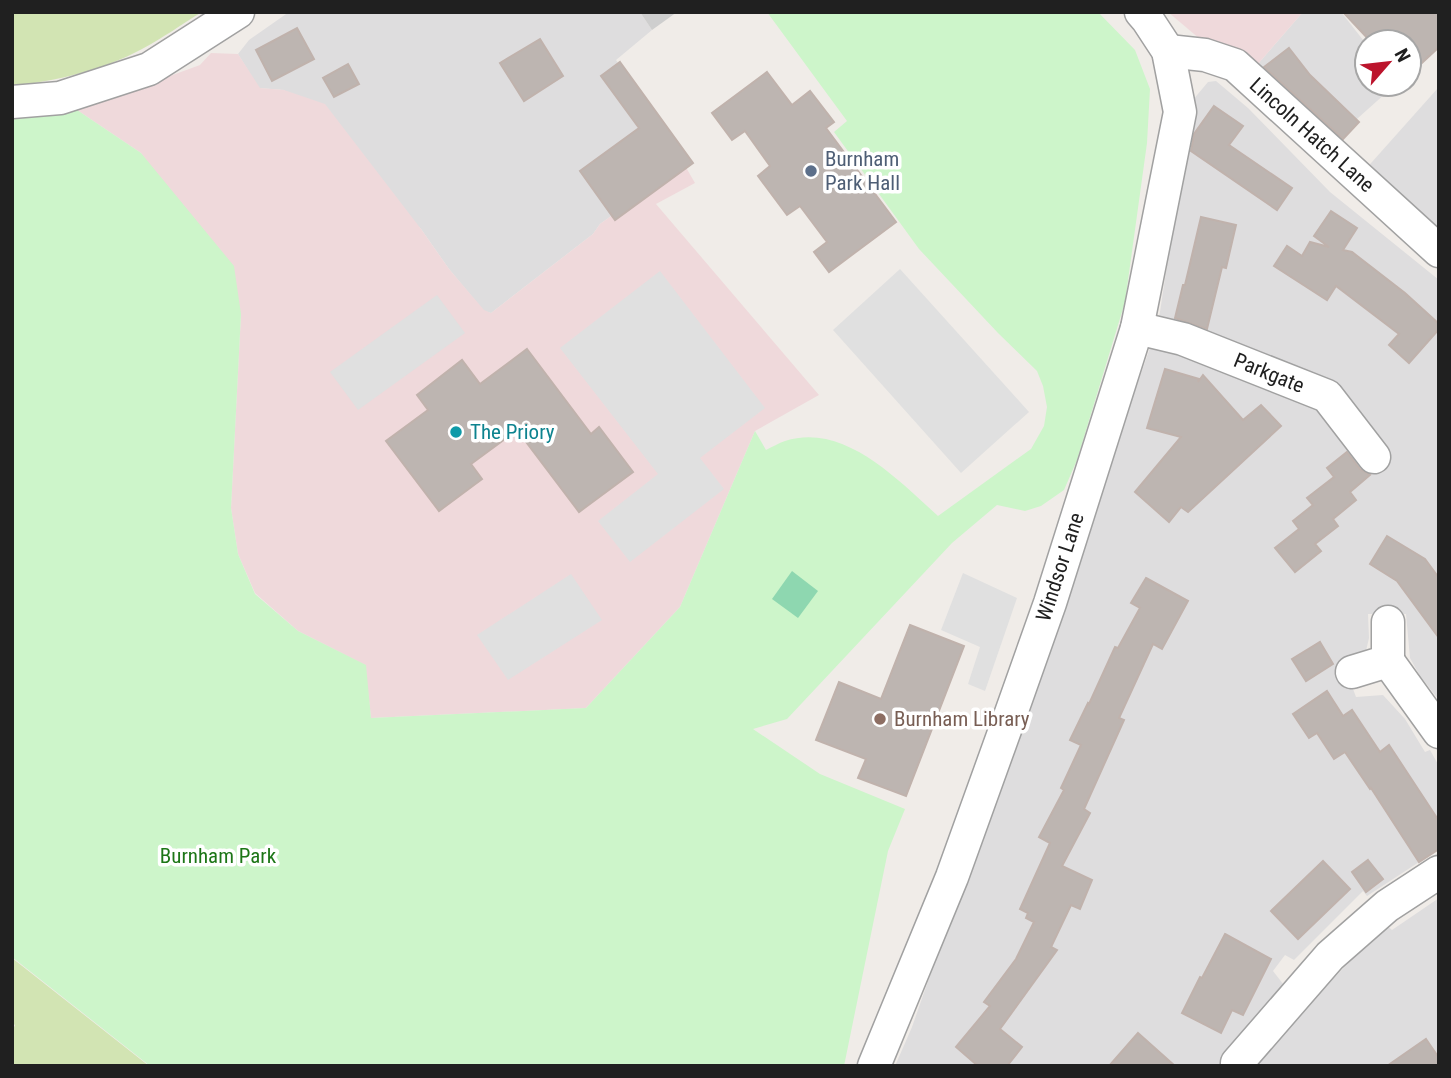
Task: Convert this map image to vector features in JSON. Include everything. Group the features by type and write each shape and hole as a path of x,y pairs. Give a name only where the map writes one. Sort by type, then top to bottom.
{"street":[{"path":"12,102 60,98 149,69 238,12"},
{"path":"1140,12 1168,51"},
{"name":"Lincoln Hatch Lane","path":"1168,51 1205,55 1235,65 1439,251"},
{"name":"Windsor Lane","path":"874,1066 952,877 1050,603 1137,328 1180,112 1168,51"},
{"name":"Parkgate","path":"1137,328 1183,339 1328,396 1374,457"},
{"path":"1388,622 1388,661 1439,732"},
{"path":"1352,672 1388,661"},
{"path":"1237,1063 1330,956 1387,906 1439,872"}],"shaded area":[{"path":"289,12 640,12 652,30 616,60 684,164 600,224 593,234 491,313 484,311 449,269 421,229 284,90 259,88 238,54 249,40"},
{"path":"640,12 677,12 652,30"},
{"path":"1168,12 1303,12 1251,72 1207,45"},
{"path":"1303,12 1341,12 1354,28 1353,98 1380,98 1329,144 1251,72"},
{"path":"211,53 238,54 260,88 284,90 325,104 449,269 484,310 491,313 593,234 600,224 684,164 695,183 656,204 819,395 755,431 680,607 586,708 371,718 365,665 298,631 255,593 238,554 231,508 241,314 141,153 77,110 200,65"},
{"path":"1216,81 1248,108 1330,192 1439,280 1439,700 1410,658 1406,614 1368,614 1369,638 1365,655 1346,670 1356,697 1383,695 1405,719 1425,752 1430,750 1439,766 1439,849 1367,896 1363,891 1294,960 1285,955 1273,971 1287,989 1252,1061 1386,925 1392,930 1439,898 1439,1066 895,1066 912,1027 1158,325 1176,206 1187,107 1208,82"},
{"path":"1439,88 1439,236 1364,171"},
{"path":"900,269 1029,412 961,473 833,330"},
{"path":"660,271 765,408 700,458 724,489 630,562 598,521 658,474 560,348"},
{"path":"437,295 465,333 358,410 330,372"},
{"path":"963,573 1017,598 985,691 968,684 980,647 941,630"},
{"path":"571,574 602,620 508,680 477,635"}],"green space":[{"path":"12,12 202,12 150,45 111,63 62,78 12,86"},
{"name":"Burnham Park","path":"767,12 1098,12 1135,50 1150,89 1147,143 1125,302 1077,460 1064,490 1041,506 1025,511 997,505 952,543 787,719 753,729 820,774 905,809 888,851 844,1066 150,1066 12,957 12,117 77,110 141,153 234,266 241,314 231,508 238,554 255,594 298,631 366,665 371,718 586,708 680,607 755,431 766,450 785,441 807,437 849,447 888,471 938,516 1031,449 1044,426 1047,407 1037,371 919,249 834,132 847,121"},
{"path":"792,571 818,591 798,618 772,599"},
{"path":"12,958 149,1066 12,1066 12,1032 15,1025 12,1023"}],"building":[{"path":"1343,12 1439,12 1439,47 1423,62 1423,28 1358,28"},
{"path":"297,28 314,59 272,81 256,50"},
{"path":"540,39 563,76 524,101 500,63"},
{"path":"1289,48 1310,75 1359,122 1343,139 1264,67"},
{"path":"620,62 693,163 615,220 580,171 639,128 601,76"},
{"path":"348,64 359,84 334,97 323,78"},
{"name":"Burnham Park Hall","path":"767,72 792,105 810,91 834,122 826,128 896,222 829,272 814,252 827,242 800,206 787,215 758,176 770,166 745,131 732,140 712,113"},
{"path":"1214,106 1243,126 1229,145 1292,188 1277,210 1191,151 1194,134"},
{"path":"1331,211 1357,228 1343,250 1352,252 1405,293 1439,324 1439,329 1409,363 1389,345 1399,334 1336,286 1327,300 1274,266 1287,246 1302,256 1310,242 1329,247 1314,236"},
{"path":"1201,217 1236,225 1226,268 1222,267 1207,329 1175,318"},
{"name":"The Priory","path":"527,349 591,434 599,427 633,472 579,512 517,430 471,464 482,479 439,511 386,441 428,410 417,395 462,360 480,384"},
{"path":"1165,369 1199,379 1198,382 1203,375 1243,420 1261,405 1281,426 1188,512 1181,507 1169,522 1135,492 1181,437 1147,428"},
{"path":"1347,452 1360,469 1370,475 1350,492 1356,500 1333,519 1338,526 1315,544 1321,551 1295,572 1275,548 1299,529 1293,521 1313,505 1307,498 1334,477 1327,468"},
{"path":"1387,536 1425,559 1439,578 1439,638 1397,581 1370,564"},
{"path":"1146,578 1188,601 1162,649 1153,644 1119,718 1124,720 1084,809 1090,813 1062,866 1092,880 1080,909 1071,905 1051,947 1057,950 1000,1029 1022,1047 1007,1066 978,1066 956,1047 990,1006 984,1002 1016,959 1034,922 1026,918 1028,913 1020,909 1050,843 1039,837 1064,790 1061,788 1081,745 1070,740 1115,647 1118,648 1140,608 1131,603"},
{"name":"Burnham Library","path":"910,625 964,646 906,796 858,778 866,759 816,740 839,682 881,699"},
{"path":"1320,642 1333,664 1306,681 1292,659"},
{"path":"1327,691 1343,716 1352,710 1380,752 1389,745 1439,821 1439,849 1419,862 1345,752 1334,759 1317,733 1309,738 1293,714"},
{"path":"1368,860 1383,879 1366,892 1352,872"},
{"path":"1323,861 1350,889 1298,939 1271,911"},
{"path":"1225,934 1271,959 1243,1015 1232,1010 1221,1033 1182,1013"},
{"path":"1138,1033 1175,1066 1109,1066"},
{"path":"1426,1039 1439,1058 1439,1066 1387,1066"}],"place":[{"name":"Burnham Park Hall","path":"811,171"},
{"name":"The Priory","path":"456,432"},
{"name":"Burnham Library","path":"880,719"}]}
